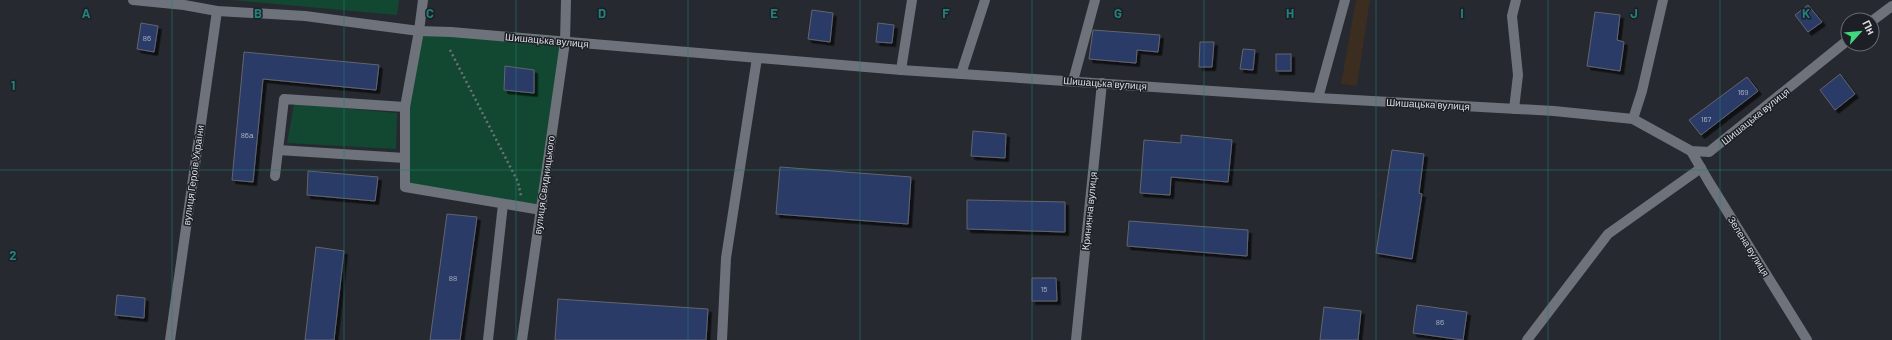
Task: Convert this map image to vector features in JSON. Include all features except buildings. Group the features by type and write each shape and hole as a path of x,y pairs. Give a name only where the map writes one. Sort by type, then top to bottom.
{"street":[{"name":"Шишацька вулиця","path":"133,0 184,3 217,11 305,16 419,31 451,32 901,70 1318,98 1514,109 1633,119 1691,151 1709,152 1840,46"},
{"path":"423,0 405,108 405,187 541,210"},
{"name":"вулиця Свидницького","path":"522,340 564,42 566,0"},
{"path":"901,70 912,0"},
{"path":"962,74 985,0"},
{"path":"1073,81 1095,0"},
{"path":"1318,98 1345,0"},
{"path":"1514,109 1518,75 1512,16 1516,0"},
{"path":"1633,119 1642,91 1664,0"},
{"path":"1880,15 1892,6"},
{"name":"вулиця Героїв України","path":"170,340 217,11"},
{"path":"722,340 726,258 757,58"},
{"name":"Кринична вулиця","path":"1076,340 1102,83"},
{"path":"275,176 284,99 405,108"},
{"path":"278,150 405,158"},
{"name":"Зелена вулиця","path":"1691,151 1807,340"},
{"path":"1527,340 1608,234 1701,168"},
{"path":"488,340 503,204"}],"path":[{"path":"450,50 518,182 525,208"}],"shaded area":[{"path":"1356,0 1370,0 1357,86 1341,84"}],"green space":[{"path":"232,0 399,0 397,15"},
{"path":"419,31 565,42 541,210 405,187 405,107"},
{"path":"294,104 397,113 396,149 287,143"}]}
